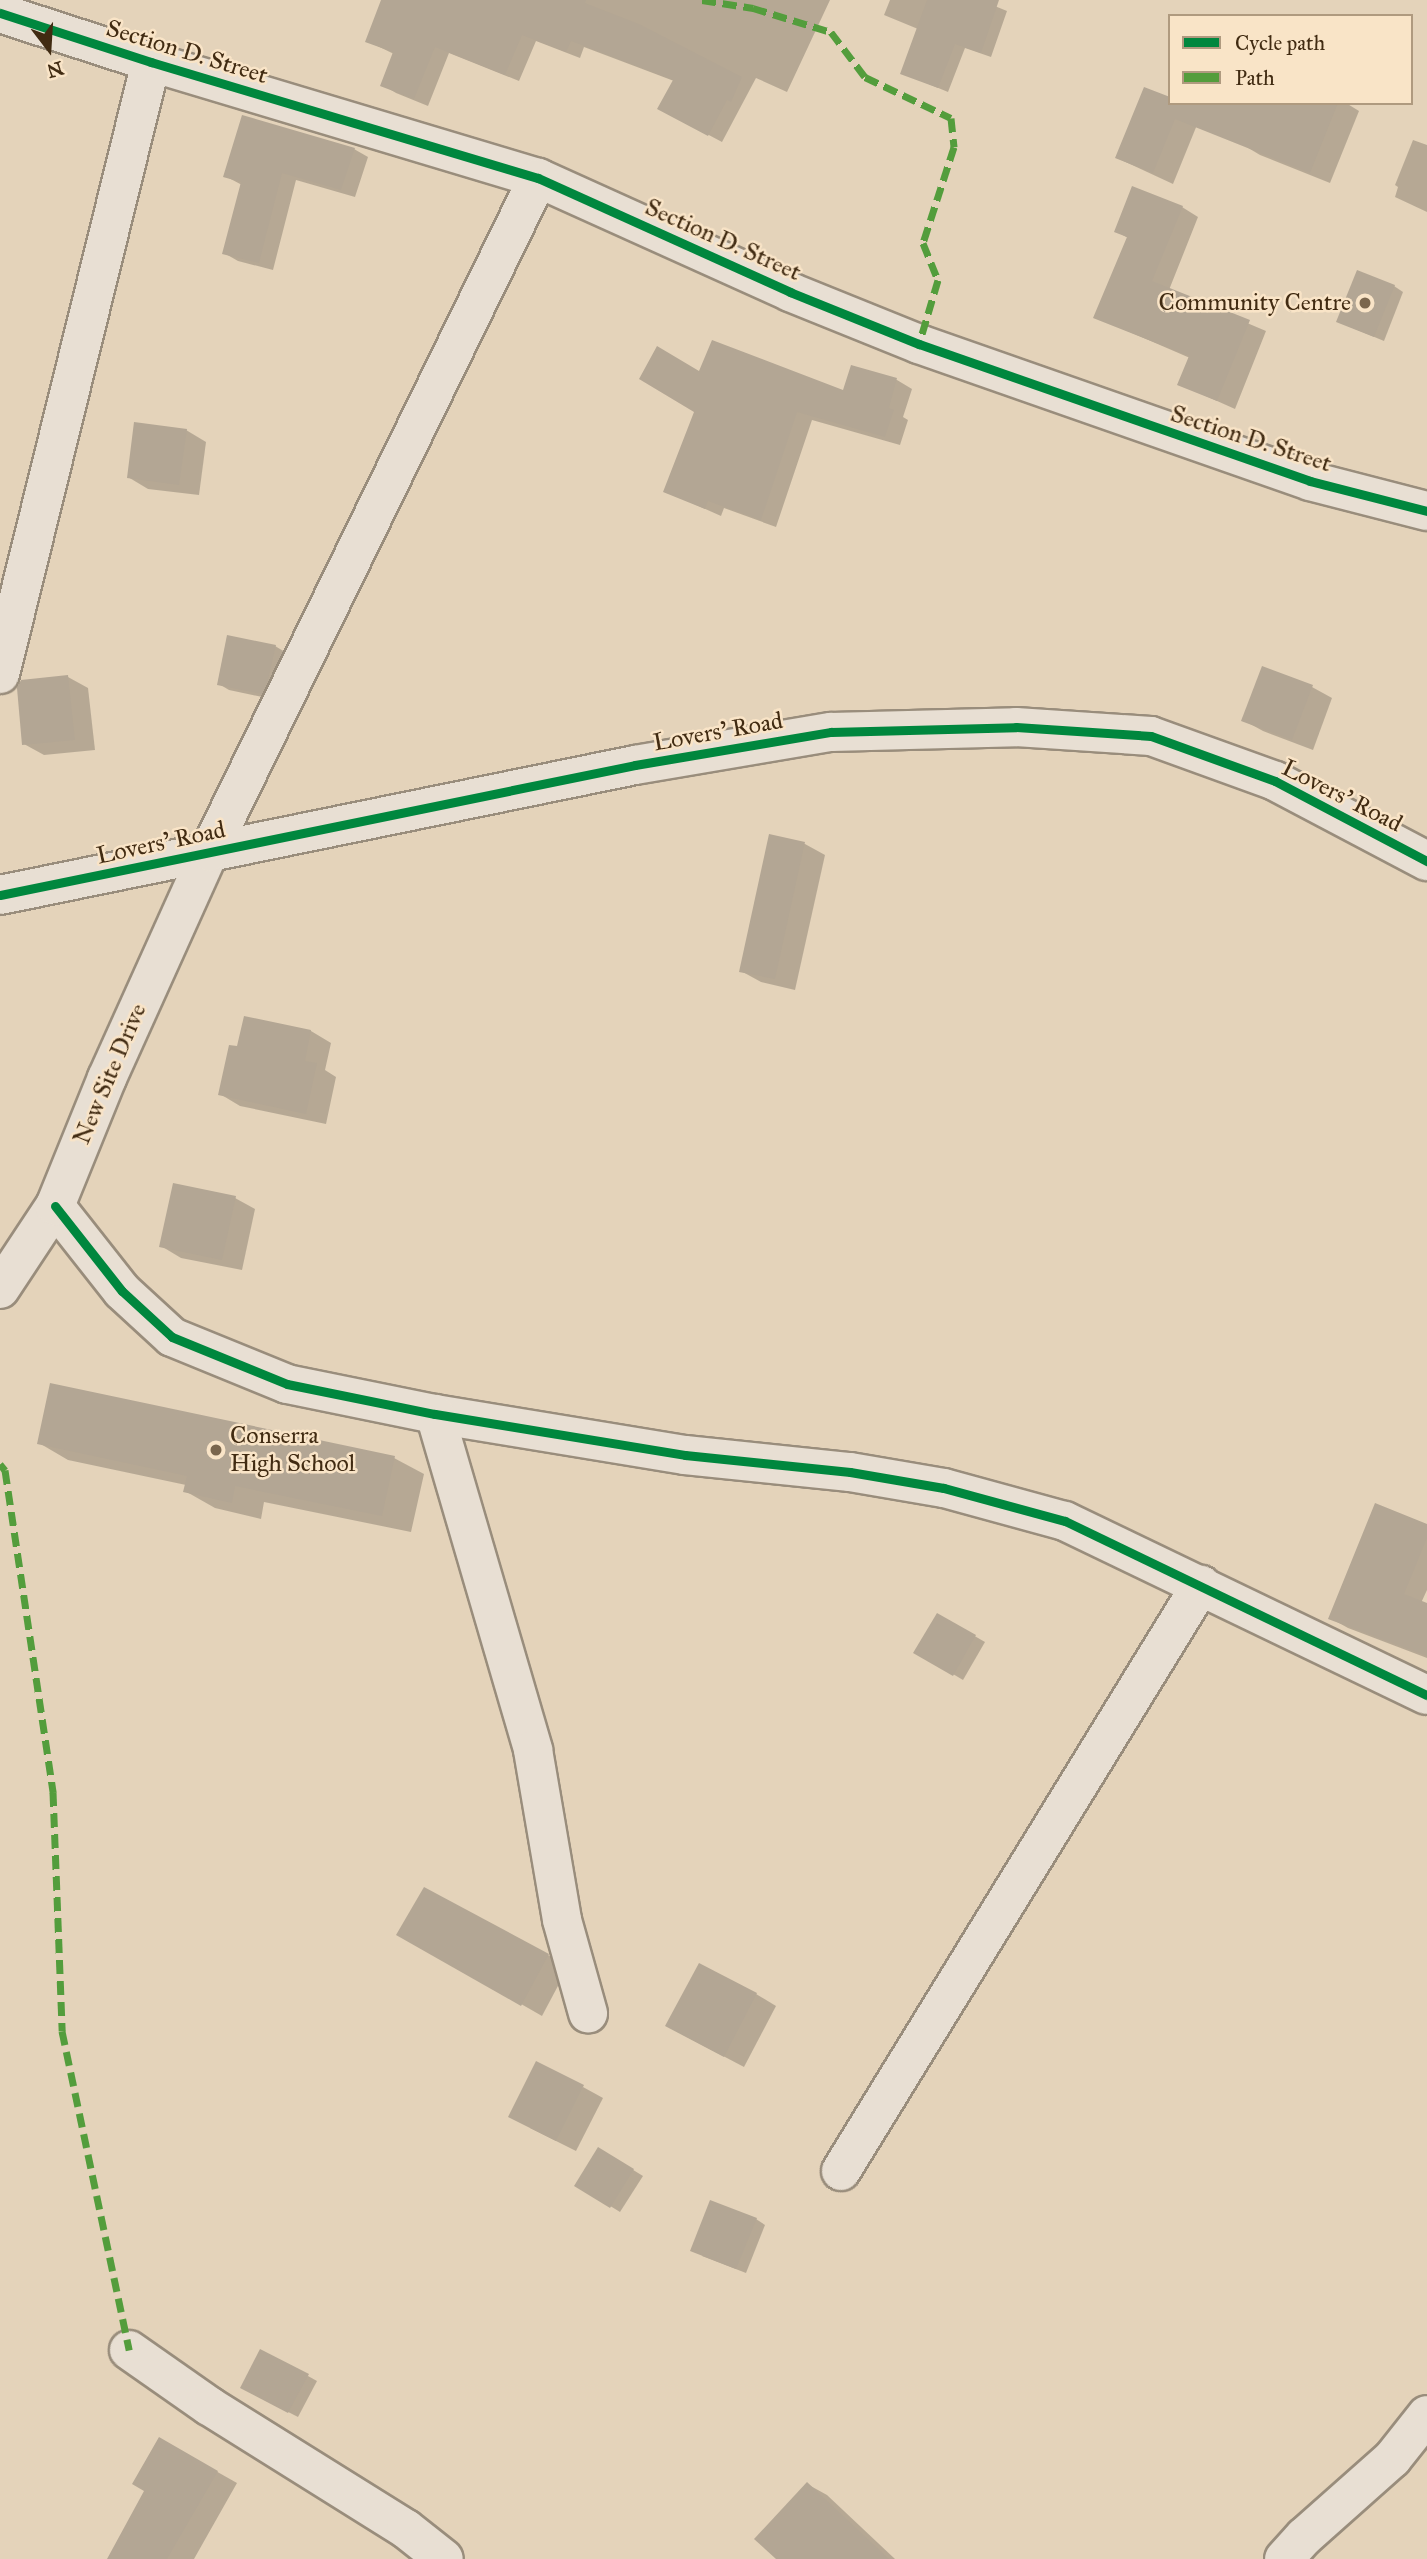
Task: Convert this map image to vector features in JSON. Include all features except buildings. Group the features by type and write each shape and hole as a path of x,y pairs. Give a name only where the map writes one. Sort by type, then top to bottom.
{"street":[{"name":"Section D. Street","path":"0,13 151,62 538,178 790,292 919,344 1310,481 1427,511"},
{"path":"0,674 151,62"},
{"name":"New Site Drive","path":"0,1289 55,1206 107,1078 208,852 538,178"},
{"name":"Lovers' Road","path":"0,895 130,871 208,852 635,765 831,732 1016,727 1151,736 1275,781 1427,861"},
{"path":"55,1206 122,1291 172,1337 287,1384 435,1414 685,1455 850,1472 944,1488 1065,1521 1426,1695"},
{"path":"435,1414 533,1750 562,1920 588,2013"},
{"path":"841,2171 1201,1585"},
{"path":"129,2350 209,2406 406,2529 444,2559"},
{"path":"1284,2559 1304,2537 1392,2459 1427,2415"}],"marked path":[{"path":"702,0 753,8 831,32 865,77 951,118 954,147 923,243 938,280 919,344"},
{"path":"0,1464 5,1470 53,1792 62,2031 129,2350"}],"cycle path":[{"path":"0,13 151,62 538,178 790,292 919,344 1310,481 1427,511"},
{"path":"0,895 635,765 831,732 1016,727 1151,736 1275,781 1427,861"},
{"path":"55,1206 122,1291 172,1337 287,1384 435,1414 685,1455 850,1472 944,1488 1065,1521 1426,1695"}],"place":[{"name":"Community Centre","path":"1365,303"},
{"name":"Conserra High School","path":"216,1450"}]}
